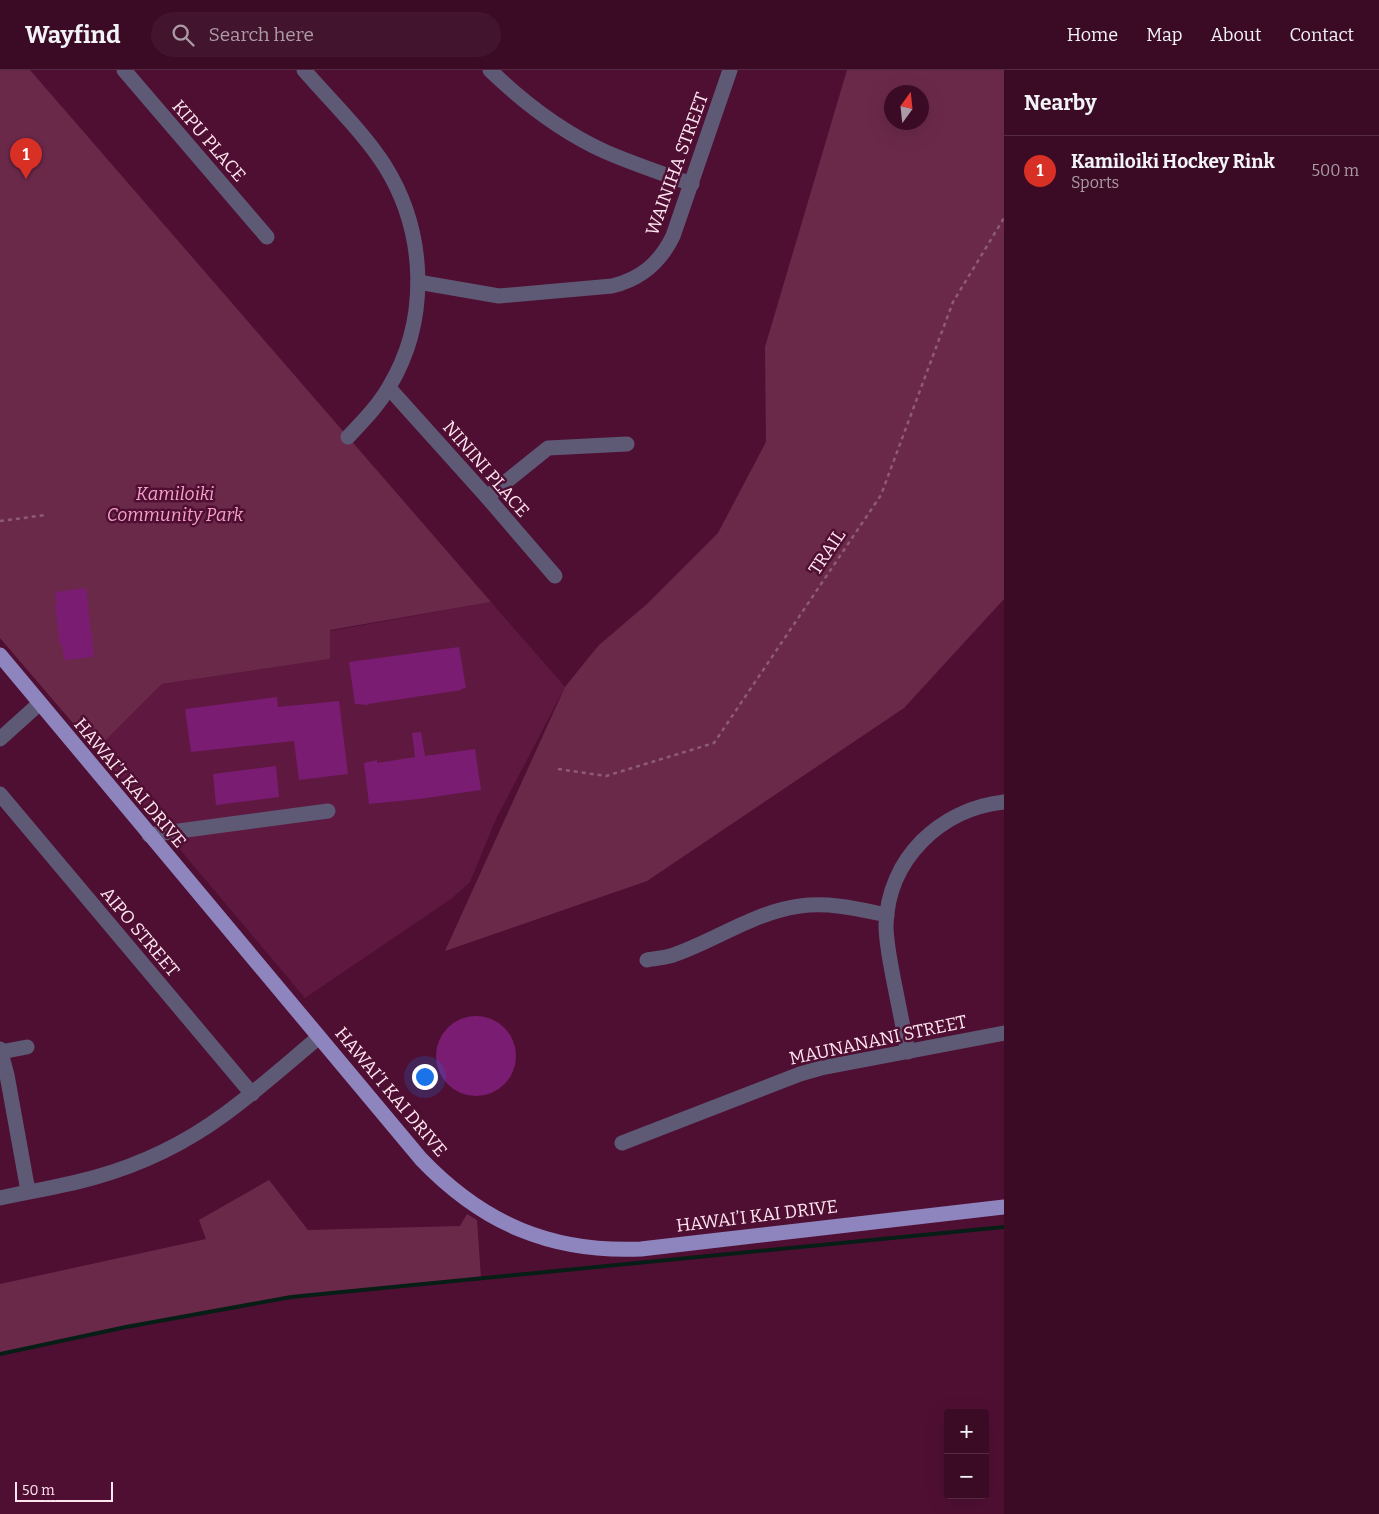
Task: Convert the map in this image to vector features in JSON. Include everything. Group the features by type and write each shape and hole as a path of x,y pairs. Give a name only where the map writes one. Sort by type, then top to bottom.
{"main road":[{"name":"HAWAI’I KAI DRIVE","path":"0,656 422,1159 448,1186 491,1216 511,1226 546,1239 596,1248 641,1249 1004,1206"}],"street":[{"name":"KIPU PLACE","path":"124,70 267,236"},
{"path":"304,70 374,151 394,181 413,232 418,267 417,303 405,355 389,388 348,437"},
{"path":"490,70 530,106 578,138 631,162 692,184"},
{"name":"WAINIHA STREET","path":"418,282 500,296 584,289 624,283 641,275 660,258 673,236 730,70"},
{"name":"NININI PLACE","path":"389,388 555,576"},
{"path":"487,497 548,448 627,444"},
{"path":"0,739 40,703"},
{"name":"AIPO STREET","path":"0,794 252,1094"},
{"path":"908,1052 887,946 887,914 891,892 899,872 925,836 962,812 1004,802"},
{"path":"149,835 218,824 328,811"},
{"path":"646,960 675,955 763,915 788,908 827,905 887,914"},
{"name":"MAUNANANI STREET","path":"622,1143 800,1074 821,1068 1004,1034"},
{"path":"0,1198 71,1183 130,1165 163,1151 224,1115 252,1094 319,1037"},
{"path":"27,1047 0,1050 7,1075 28,1192"}],"path":[{"name":"TRAIL","path":"558,769 606,776 714,743 881,495 953,302 1004,218"},
{"path":"0,521 46,515"}],"shaded area":[{"path":"491,602 565,687 495,821 470,882 451,899 305,998 96,750 162,684 330,659 330,631"}],"green space":[{"name":"Kamiloiki Community Park","path":"0,70 30,70 491,602 330,630 330,659 162,684 96,750 0,638"},
{"path":"847,70 1004,70 1004,599 904,708 647,881 445,951 565,687 598,646 647,604 718,533 766,442 765,347"},
{"path":"269,1180 308,1230 460,1226 467,1214 477,1220 481,1278 291,1297 126,1327 0,1354 0,1284 206,1239 199,1220"}],"building":[{"path":"86,588 94,657 64,660 62,645 60,645 55,592"},
{"path":"459,647 466,688 368,705 355,704 349,662"},
{"path":"277,697 278,707 339,701 348,774 299,780 294,741 191,752 185,709"},
{"path":"421,732 425,756 475,749 481,790 369,804 364,763 377,760 377,763 415,757 412,733"},
{"path":"276,766 279,797 216,805 213,774"},
{"path":"468,1016 484,1016 505,1027 516,1048 516,1064 505,1085 484,1096 468,1096 454,1090 442,1078 436,1064 436,1048 442,1034 454,1022"}],"waterway":[{"path":"0,1354 126,1327 291,1297 1004,1227"}],"place":[{"name":"Kamiloiki Hockey Rink","path":"26,179"}]}
